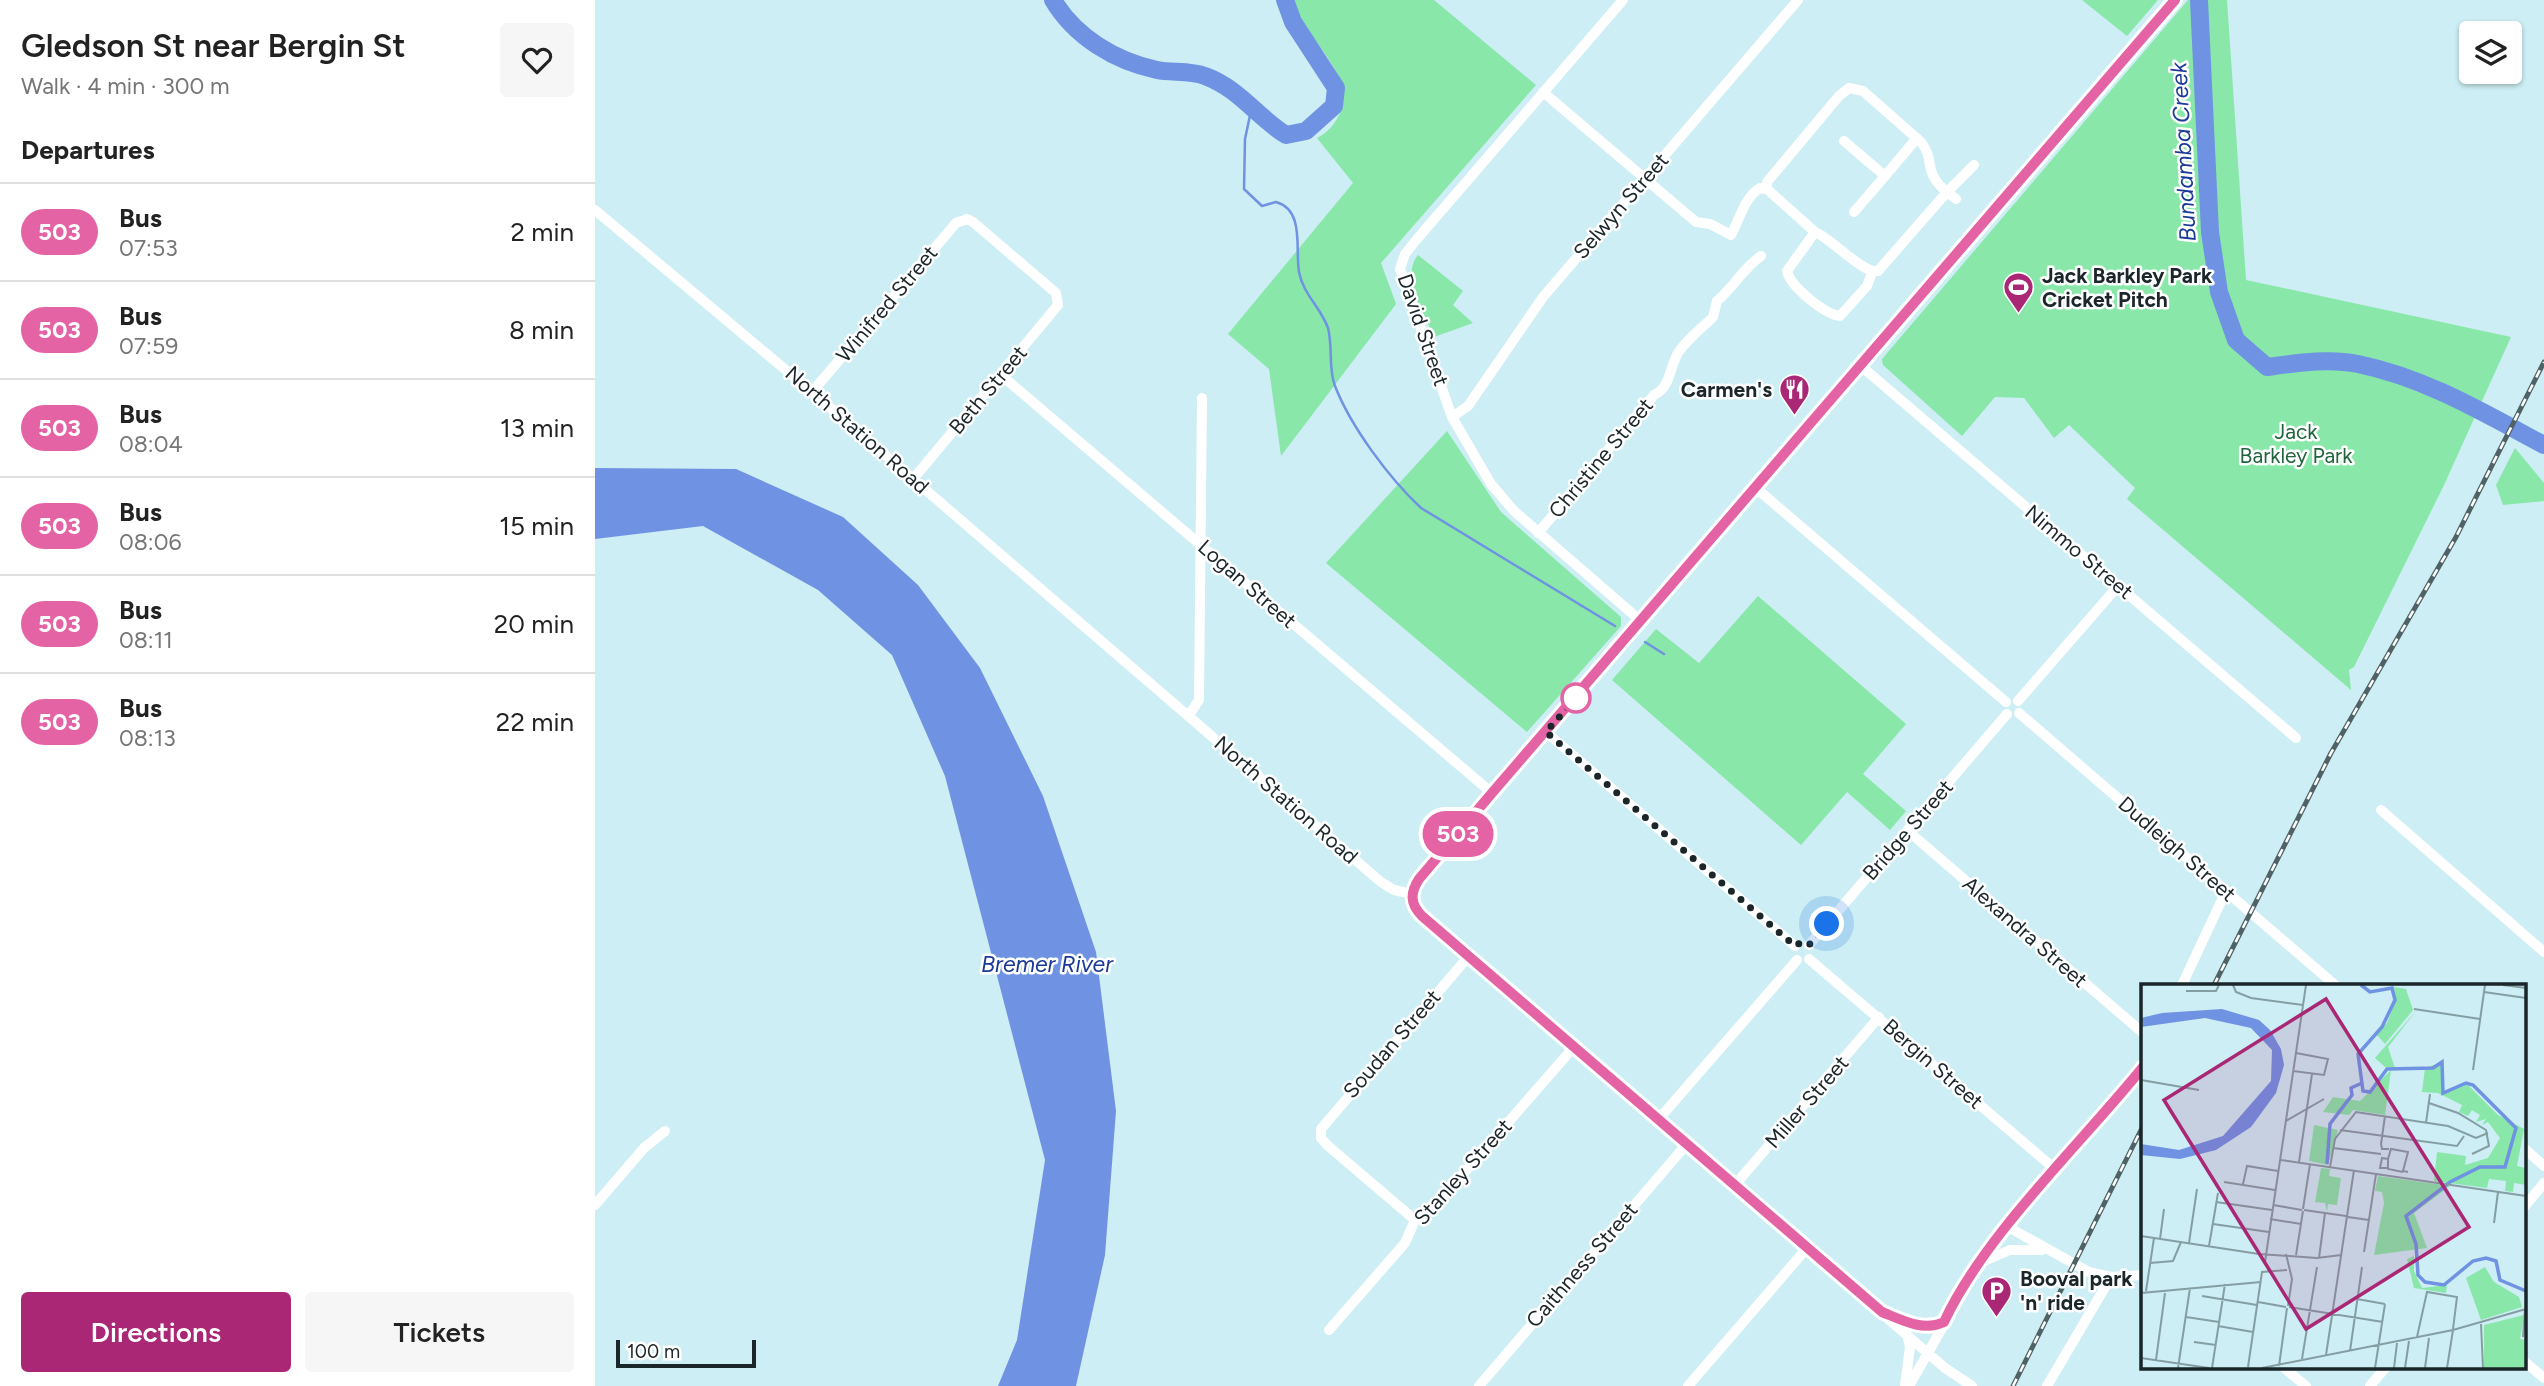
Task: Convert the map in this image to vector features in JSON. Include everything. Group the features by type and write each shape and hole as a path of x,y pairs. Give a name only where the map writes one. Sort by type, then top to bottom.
{"street":[{"name":"David Street","path":"1623,0 1405,254 1400,269 1402,283 1452,417 1503,500 1642,622"},
{"name":"Selwyn Street","path":"1452,417 1468,406 1543,297 1798,0"},
{"path":"1972,1386 1965,1384 1468,957 1416,910 1412,894 1419,879 1492,793 1757,489 2175,0"},
{"path":"1766,189 1771,175 1839,96 1849,88 1863,90 1917,138 1926,149 1934,180 1952,196"},
{"path":"1543,92 1692,219 1731,235 1738,216 1750,197 1760,188 1766,189 1815,232 1824,235 1872,273"},
{"path":"1854,212 1917,138"},
{"path":"1845,141 1885,176"},
{"path":"1815,232 1789,265 1788,276 1827,312 1840,316 1867,286 1872,273 1884,267 1952,196 1974,165"},
{"name":"North Station Road","path":"595,210 914,478 1381,882 1394,890 1412,894"},
{"name":"Winifred Street","path":"812,391 956,223 963,220 974,222 1056,293 1059,300"},
{"name":"Christine Street","path":"1538,533 1654,394 1665,388 1679,352 1697,330 1713,317 1717,301 1730,291 1747,265 1761,256"},
{"name":"Beth Street","path":"914,478 1053,314 1059,300"},
{"name":"Nimmo Street","path":"1861,366 2296,737"},
{"name":"Logan Street","path":"1001,375 1492,793"},
{"path":"1189,715 1199,700 1202,398"},
{"name":"Dudleigh Street","path":"1757,489 2011,710 2334,984"},
{"path":"2011,710 2021,707 2018,701 2118,586"},
{"name":"Bridge Street","path":"1809,945 2011,710"},
{"path":"1546,732 1795,946"},
{"path":"2382,810 2544,952"},
{"name":"Alexandra Street","path":"1908,831 2141,1031"},
{"path":"2182,984 2226,891"},
{"path":"1658,1120 1797,960 1809,959 1813,952 1809,945 1802,942 1795,946 1793,953 1797,960"},
{"name":"Soudan Street","path":"1415,1220 1327,1146 1321,1134 1327,1119 1468,957"},
{"name":"Bergin Street","path":"1809,959 2056,1170"},
{"name":"Miller Street","path":"1734,1186 1879,1017"},
{"name":"Stanley Street","path":"1329,1330 1405,1243 1415,1220 1429,1213 1573,1048"},
{"path":"1907,1386 1930,1354 1944,1322 1980,1264 2141,1069"},
{"path":"595,1205 644,1148 665,1131"},
{"name":"Caithness Street","path":"1479,1386 1686,1144"},
{"path":"2527,1151 2544,1166"},
{"path":"2527,1204 2544,1183"},
{"path":"2008,1227 2045,1250 2089,1272 2111,1277 2141,1275"},
{"path":"1688,1386 1807,1248"},
{"path":"1980,1264 2002,1252 2045,1250"},
{"path":"2047,1386 2111,1277"},
{"path":"1882,1312 1910,1324 1930,1327 1944,1322"},
{"path":"1907,1334 1910,1347 1907,1386"},
{"path":"2527,1364 2544,1378"},
{"path":"2284,1368 2306,1386"},
{"path":"2369,1386 2385,1368"}],"green space":[{"path":"1292,0 1434,0 1536,85 1381,263 1396,304 1281,456 1269,369 1228,334 1353,183 1317,138 1331,128 1340,113 1343,87 1335,69 1302,21"},
{"path":"2082,0 2158,0 2127,36"},
{"name":"Jack Barkley Park","path":"2188,0 2227,0 2246,280 2511,337 2444,485 2354,667 2349,670 2351,690 2127,499 2135,488 2069,425 2054,438 2024,398 1995,397 1962,436 1883,365 1882,359"},
{"path":"1418,255 1463,291 1453,305 1473,323 1434,337 1413,285 1413,264"},
{"path":"1447,431 1501,512 1621,617 1621,626 1527,732 1326,563"},
{"path":"2515,448 2544,483 2544,501 2503,505 2496,485"},
{"path":"1758,596 1906,724 1863,774 1906,811 1890,830 1847,792 1801,845 1612,680 1656,629 1699,663"}],"water":[{"name":"Bremer River","path":"595,468 736,469 843,517 918,585 980,668 1043,796 1096,952 1116,1111 1105,1255 1076,1386 998,1386 1017,1340 1045,1160 945,776 892,655 818,590 703,526 595,539"}],"waterway":[{"name":"Bundamba Creek","path":"1053,0 1084,36 1111,54 1141,66 1199,74 1217,81 1286,135 1306,131 1334,106 1336,88 1293,22 1285,0"},
{"name":"Bundamba Creek","path":"2199,0 2210,232 2219,292 2236,340 2267,367 2336,361 2358,364 2407,378 2477,409 2544,445"},
{"path":"1252,106 1245,139 1244,189 1262,206 1276,202 1291,213 1297,231 1301,280 1328,328 1335,386 1372,451 1421,508 1615,626"},
{"path":"1645,642 1664,654"}],"railway":[{"path":"2215,984 2331,753 2456,537 2544,362"},
{"path":"2013,1386 2141,1130"}],"bus line":[{"name":"503","path":"2141,1069 2008,1227 1966,1283 1944,1322 1930,1327 1910,1324 1882,1312 1510,993 1416,910 1412,894 1419,879 1492,793 2175,0"}],"place":[{"name":"Jack Barkley Park Cricket Pitch","path":"2019,315"},
{"name":"Carmen's","path":"1795,417"},
{"name":"Booval park 'n' ride","path":"1997,1318"}],"route":[{"path":"1576,698 1546,732 1795,946 1802,942 1809,945 1827,924"}]}
